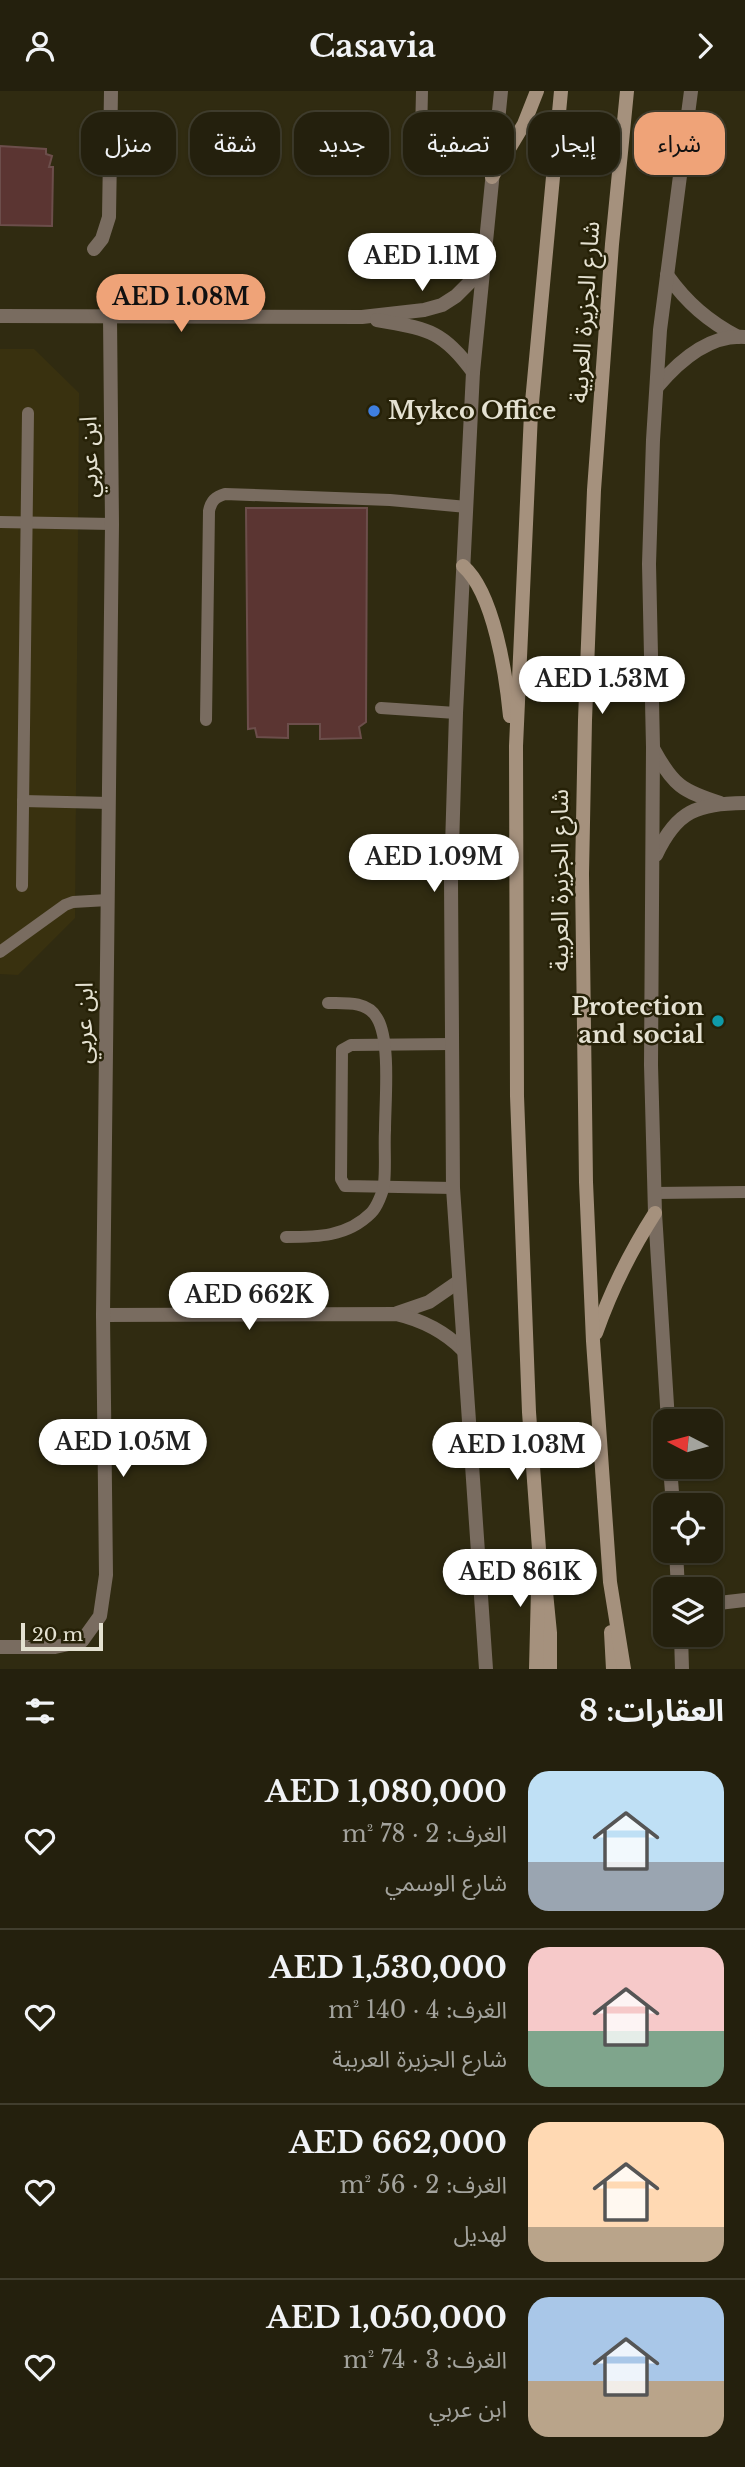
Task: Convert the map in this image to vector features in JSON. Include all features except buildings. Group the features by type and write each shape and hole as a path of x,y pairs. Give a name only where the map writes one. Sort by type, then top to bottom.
{"main road":[{"path":"492,177 524,124 537,91"},
{"name":"شارع الجزيرة العربية","path":"536,1669 539,1549 529,1412 517,1096 516,746 531,413 561,91"},
{"name":"شارع الجزيرة العربية","path":"624,1669 610,1582 593,1341 583,1043 582,874 594,490 612,244 627,91"},
{"path":"463,566 477,580 499,646 516,746"},
{"path":"593,1341 609,1296 654,1213"},
{"path":"539,1549 549,1610 550,1669"},
{"path":"610,1582 613,1669"}],"street":[{"path":"94,249 107,229 109,217 111,91"},
{"path":"486,1669 453,1188 451,881 456,713 473,372 501,91"},
{"path":"666,1409 654,1213 651,1065 653,747 649,564 660,330 691,91"},
{"path":"0,316 362,317 424,310 442,305 456,296 484,268"},
{"path":"667,275 698,312 717,326 742,337"},
{"name":"ابن عربي","path":"0,1647 55,1647 82,1641 100,1616 106,1575 103,1315 112,524 110,317"},
{"path":"362,317 435,333 449,342 473,372"},
{"path":"657,387 673,368 692,352 715,342 742,337"},
{"path":"653,747 668,774 684,788 692,794 721,804"},
{"path":"653,859 667,831 691,811 721,804 745,803"},
{"path":"396,1314 429,1302 458,1282"},
{"path":"103,1315 396,1314 411,1317 439,1330 463,1350"},
{"path":"723,1603 745,1600"},
{"path":"681,1647 682,1669"}],"lane":[{"path":"422,91 422,112"},
{"path":"22,886 28,414"},
{"path":"206,720 209,511 217,496 390,500 467,507"},
{"path":"0,522 112,524"},
{"path":"381,708 456,713"},
{"path":"23,801 109,803"},
{"path":"0,952 65,905 108,900"},
{"path":"286,1237 326,1237 356,1224 373,1211 384,1187 385,1045 378,1018 368,1007 352,1003 328,1003"},
{"path":"452,1044 351,1045 342,1049 341,1179 345,1186 453,1188"},
{"path":"654,1193 745,1192"}],"shaded area":[{"path":"0,349 34,349 79,393 75,918 18,975 0,974"}],"place":[{"name":"Mykco Office","path":"374,411"},
{"name":"Protection and social","path":"718,1021"}]}
